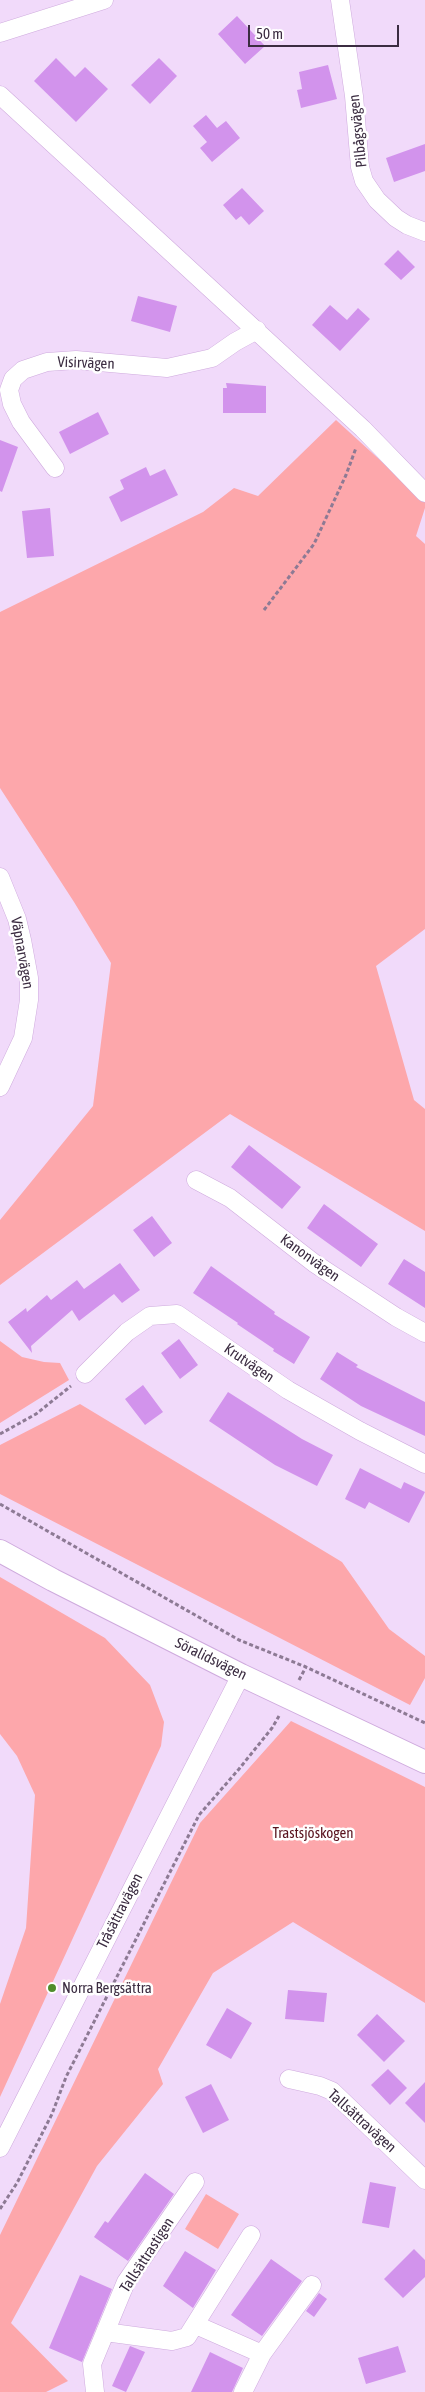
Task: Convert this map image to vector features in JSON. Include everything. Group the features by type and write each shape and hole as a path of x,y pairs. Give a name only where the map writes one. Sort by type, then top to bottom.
{"street":[{"path":"0,33 104,0"},
{"name":"Pilbågsvägen","path":"340,0 354,96 360,167 364,181 369,190 391,213 407,225 425,232"},
{"path":"0,95 363,429 425,493"},
{"name":"Visirvägen","path":"55,468 21,422 12,404 9,390 13,378 23,370 47,362 76,360 168,368 212,358 257,330"},
{"name":"Väpnarvägen","path":"0,877 17,919 22,940 29,978 29,1000 23,1038 0,1087"},
{"name":"Kanonvägen","path":"196,1180 230,1198 314,1263 396,1317 425,1333"},
{"name":"Krutvägen","path":"85,1374 127,1332 150,1316 177,1314 288,1390 360,1431 425,1464"},
{"name":"Söralidsvägen","path":"0,1551 241,1675 290,1696 425,1762"},
{"name":"Tråsättravägen","path":"0,2148 5,2129 241,1675"},
{"name":"Tallsättravägen","path":"289,2079 320,2086 332,2091 425,2180"},
{"name":"Tallsättrastigen","path":"95,2392 92,2364 126,2282 196,2182"},
{"path":"105,2332 172,2341 187,2337 251,2235"},
{"path":"244,2392 262,2354 312,2285"},
{"path":"196,2325 262,2354"}],"path":[{"path":"264,610 314,544 346,475 363,429"},
{"path":"0,1434 36,1414 85,1374"},
{"path":"0,1504 239,1640 306,1667 425,1723"},
{"path":"0,2209 17,2184 48,2122 66,2077 199,1815 272,1728 306,1667"}],"green space":[{"path":"336,420 425,501 425,508 416,536 425,544 425,929 376,966 414,1100 425,1109 425,1231 230,1114 0,1285 0,1220 93,1106 111,963 0,788 0,612 203,512 234,488 258,496"},
{"path":"0,1341 22,1357 44,1362 60,1363 69,1380 0,1423"},
{"path":"80,1404 342,1562 389,1629 425,1656 425,1678 410,1705 0,1494 0,1445"},
{"path":"0,1577 105,1638 150,1685 164,1722 161,1746 0,2097 0,2004 26,1928 35,1795 17,1756 0,1734"},
{"name":"Trastsjöskogen","path":"291,1721 425,1787 425,2003 293,1922 213,1973 158,2069 163,2084 97,2166 11,2323 68,2381 46,2392 0,2392 0,2235 200,1823"},
{"path":"206,2194 239,2214 218,2249 185,2229"}],"building":[{"path":"237,16 265,46 245,64 218,34"},
{"path":"56,58 75,77 85,67 108,89 76,122 34,81"},
{"path":"159,58 177,76 150,104 131,85"},
{"path":"328,65 337,99 301,108 297,90 302,89 299,72"},
{"path":"206,115 217,128 226,121 240,138 212,162 200,148 207,142 193,126"},
{"path":"425,144 425,171 394,182 386,158"},
{"path":"242,188 264,211 249,225 241,216 236,220 223,205"},
{"path":"398,250 415,267 401,280 384,264"},
{"path":"138,296 177,306 170,332 131,321"},
{"path":"330,305 347,320 358,308 370,319 340,351 312,325"},
{"path":"226,383 266,386 266,413 223,413 223,388 227,388"},
{"path":"98,412 109,434 70,454 59,432"},
{"path":"0,440 18,447 2,492 0,491"},
{"path":"146,467 150,476 165,469 178,495 121,522 109,497 124,489 120,480"},
{"path":"50,508 54,556 27,558 22,511"},
{"path":"249,1145 301,1187 282,1209 231,1167"},
{"path":"324,1204 378,1244 361,1267 307,1228"},
{"path":"152,1216 172,1243 154,1257 133,1230"},
{"path":"404,1259 425,1272 425,1308 388,1284"},
{"path":"120,1263 140,1290 122,1303 114,1294 79,1321 72,1310 31,1346 32,1353 8,1322 26,1308 27,1312 47,1295 51,1300 77,1280 84,1289"},
{"path":"211,1266 275,1312 274,1314 310,1337 294,1364 193,1293"},
{"path":"179,1339 198,1365 180,1379 161,1353"},
{"path":"337,1352 358,1365 356,1367 425,1402 425,1436 361,1406 320,1379"},
{"path":"143,1385 163,1412 145,1425 125,1399"},
{"path":"228,1392 302,1439 333,1455 317,1486 275,1465 209,1421"},
{"path":"360,1468 401,1489 404,1482 425,1492 409,1523 369,1502 365,1509 345,1499"},
{"path":"288,1990 327,1993 324,2022 285,2019"},
{"path":"227,2008 252,2023 231,2059 206,2045"},
{"path":"377,2014 405,2041 384,2062 357,2035"},
{"path":"388,2069 407,2088 390,2105 371,2085"},
{"path":"425,2082 425,2123 405,2103"},
{"path":"211,2084 229,2120 203,2133 185,2097"},
{"path":"145,2173 174,2194 128,2261 94,2237 105,2221 108,2223"},
{"path":"370,2182 396,2187 389,2228 362,2223"},
{"path":"414,2249 425,2260 425,2277 403,2298 384,2279"},
{"path":"185,2251 216,2270 193,2308 163,2286"},
{"path":"271,2259 302,2281 262,2336 231,2315"},
{"path":"80,2275 112,2289 82,2362 49,2348"},
{"path":"319,2293 327,2299 314,2317 306,2311"},
{"path":"130,2346 145,2352 126,2392 112,2386"},
{"path":"398,2346 406,2372 366,2384 358,2358"},
{"path":"210,2352 243,2368 232,2392 191,2392"}],"place":[{"name":"Norra Bergsättra","path":"52,1988"}]}
